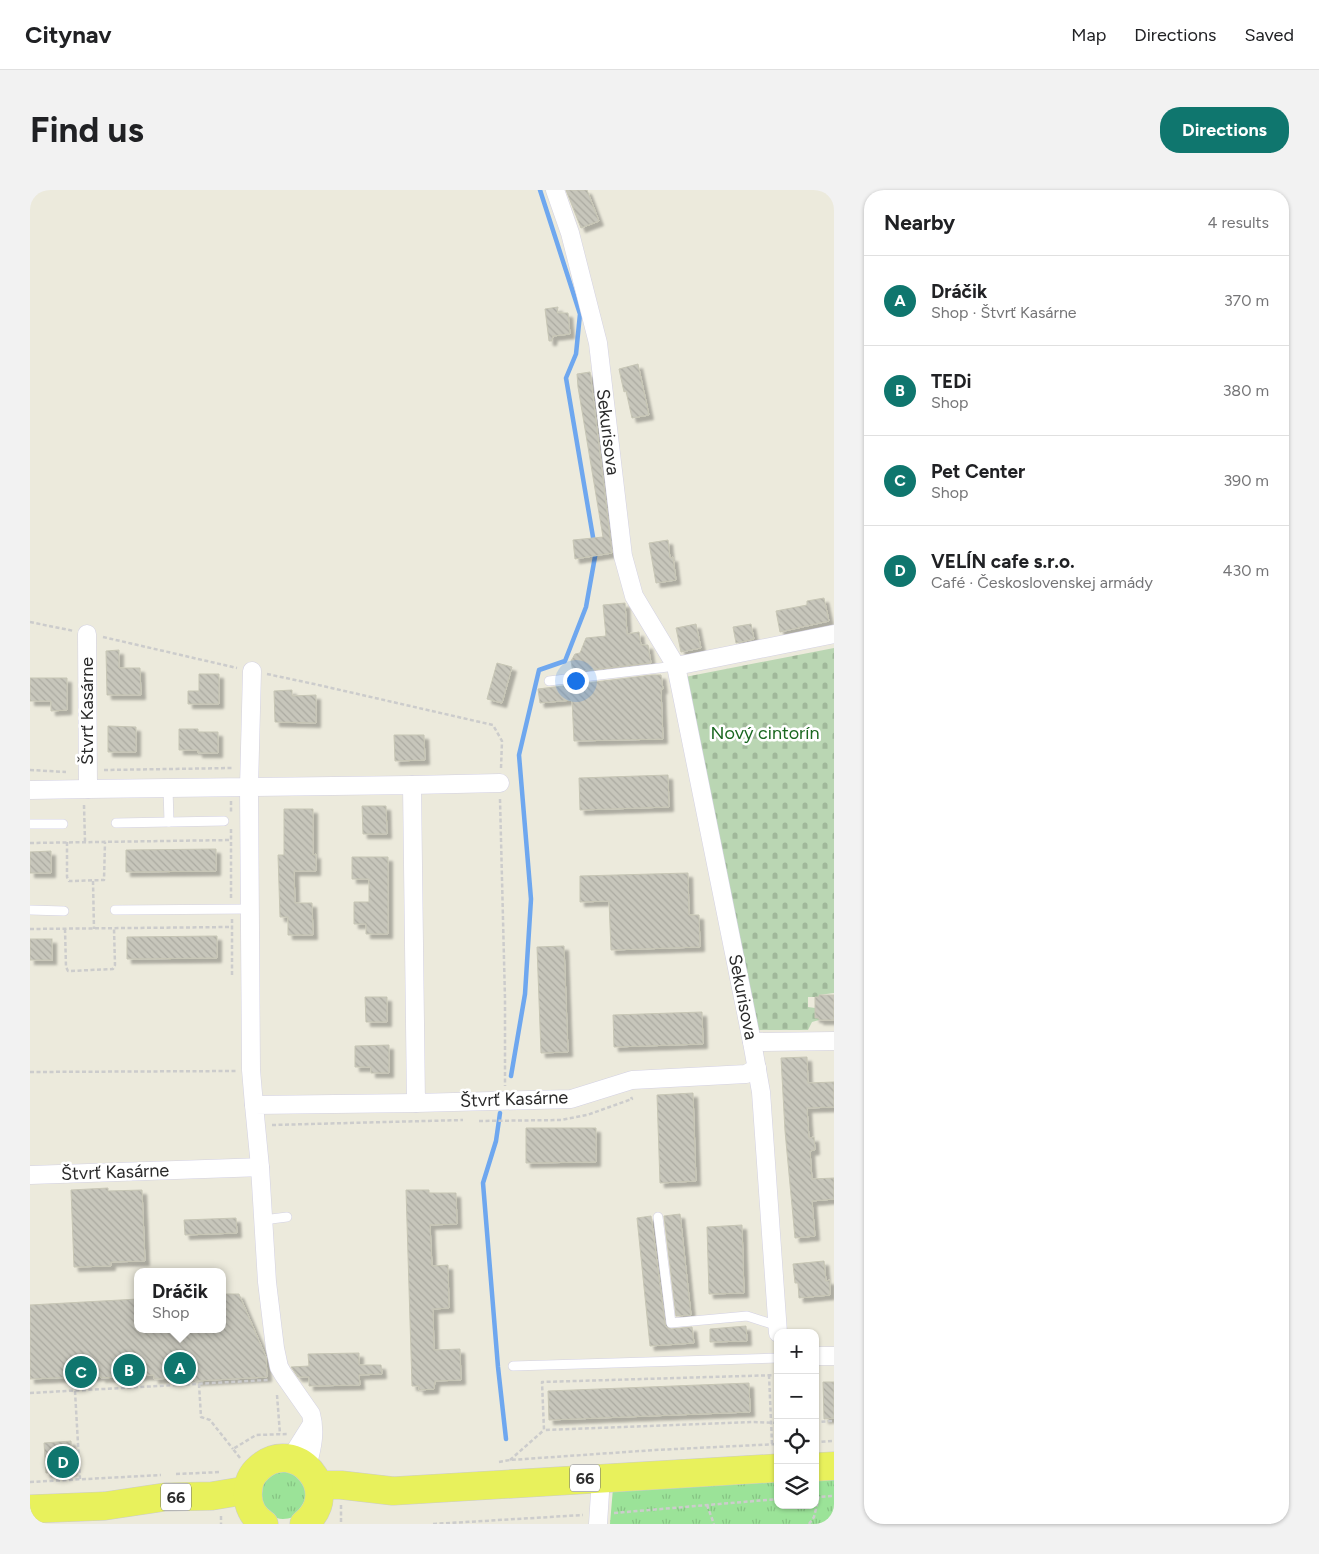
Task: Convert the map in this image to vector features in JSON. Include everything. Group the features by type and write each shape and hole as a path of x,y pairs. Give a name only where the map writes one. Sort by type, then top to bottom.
{"main road":[{"name":"66","path":"30,1509 105,1506 164,1498 212,1496 254,1509 253,1475 262,1465 272,1460 285,1458 349,1502 392,1491 601,1477 774,1456"},
{"path":"819,1467 834,1466"}],"street":[{"name":"Sekurisova","path":"555,190 570,232 598,343 623,556 634,596 676,666 752,1042 761,1092 778,1329"},
{"name":"Štvrť Kasárne","path":"86,794 87,634"},
{"path":"676,666 834,634"},
{"path":"252,671 249,787 252,1070 267,1282 278,1360 283,1374 313,1421 312,1476"},
{"name":"Štvrť Kasárne","path":"30,790 86,794 168,788 500,783"},
{"path":"412,785 416,1103"},
{"path":"752,1042 834,1041"},
{"name":"Štvrť Kasárne","path":"254,1104 416,1103 571,1099 632,1080 746,1074 757,1068"},
{"name":"Štvrť Kasárne","path":"30,1175 260,1167"},
{"path":"819,1356 834,1356"},
{"path":"598,1524 601,1477"}],"lane":[{"path":"549,681 676,666"},
{"path":"168,788 169,822"},
{"path":"116,823 229,820"},
{"path":"30,824 63,824"},
{"path":"115,910 250,909"},
{"path":"30,910 64,911"},
{"path":"263,1220 287,1217"},
{"path":"658,1217 671,1323 747,1316 778,1329"},
{"path":"513,1366 774,1358"}],"path":[{"path":"30,622 314,684 493,726 502,741 500,783 505,1090"},
{"path":"85,842 86,794"},
{"path":"230,795 232,976"},
{"path":"30,843 231,840"},
{"path":"66,842 67,879 71,881 94,881 105,878 105,842"},
{"path":"94,881 94,930"},
{"path":"30,929 94,930 232,927"},
{"path":"65,929 66,967 70,971 113,969 115,965 114,929"},
{"path":"30,1072 252,1070"},
{"path":"267,1125 463,1120"},
{"path":"769,1375 774,1448"},
{"path":"544,1430 542,1382 774,1375"},
{"path":"30,1393 270,1380"},
{"path":"199,1384 201,1417 210,1420 242,1462"},
{"path":"76,1391 80,1480"},
{"path":"277,1392 280,1434"},
{"path":"819,1422 834,1421"},
{"path":"510,1460 544,1430 774,1422"},
{"path":"233,1449 256,1435 296,1434 312,1476 341,1524"},
{"path":"819,1442 834,1441"},
{"path":"493,1464 510,1460 655,1450 774,1456"},
{"path":"30,1482 228,1472"},
{"path":"819,1496 834,1496"},
{"path":"707,1505 714,1524"},
{"path":"809,1524 814,1517 815,1509"}],"green space":[{"name":"Nový cintorín","path":"834,648 834,993 819,995 819,997 808,997 808,1007 815,1008 815,1018 819,1018 819,1020 812,1022 808,1030 751,1030 685,677"},
{"path":"294,1467 311,1492 294,1517 279,1519 260,1504 260,1481 264,1475"},
{"path":"834,1479 834,1524 610,1524 613,1488 774,1482 774,1509 819,1509 819,1480"}],"building":[{"path":"566,190 587,190 599,221 581,228"},
{"path":"558,307 557,313 568,313 570,334 553,336 552,341 549,341 545,309"},
{"path":"638,364 649,415 632,418 619,369"},
{"path":"590,372 612,553 575,559 573,540 603,537 578,387 577,374"},
{"path":"668,540 670,558 673,557 676,580 656,583 649,543"},
{"path":"824,598 829,621 780,632 776,611 807,605 807,601"},
{"path":"625,603 627,634 639,632 641,645 648,645 651,663 573,672 571,661 575,654 580,653 586,638 606,636 603,605"},
{"path":"696,624 701,648 681,652 676,628"},
{"path":"751,624 754,639 736,643 733,627"},
{"path":"119,650 119,668 140,668 141,695 107,695 106,651"},
{"path":"497,663 512,667 502,703 487,699"},
{"path":"199,674 219,674 219,704 188,704 188,691 199,691"},
{"path":"661,675 663,689 661,689 663,739 574,741 572,700 540,703 538,689"},
{"path":"30,678 67,678 67,710 51,711 51,701 30,701"},
{"path":"292,690 292,696 316,695 316,723 275,722 274,691"},
{"path":"108,726 136,727 136,752 108,752"},
{"path":"179,729 198,729 198,732 218,732 218,753 198,753 198,750 179,750"},
{"path":"394,735 424,735 425,760 395,761"},
{"path":"668,775 669,807 580,810 579,778"},
{"path":"362,806 386,806 387,834 363,834"},
{"path":"284,809 313,809 313,855 316,854 316,871 294,871 295,903 312,903 313,935 288,935 288,917 280,917 278,855 284,855"},
{"path":"216,849 216,871 126,872 126,850"},
{"path":"51,851 51,873 30,873 30,852"},
{"path":"352,857 388,857 388,934 366,934 366,924 354,924 354,902 369,902 369,879 352,879"},
{"path":"688,873 689,915 699,915 700,947 611,950 609,901 580,902 580,876"},
{"path":"217,936 217,958 127,959 127,937"},
{"path":"30,939 52,939 52,960 30,960"},
{"path":"564,946 568,1052 541,1053 537,947"},
{"path":"819,995 834,995 834,1020 819,1020 819,1018 815,1018 815,997 819,997"},
{"path":"365,997 387,997 387,1022 366,1022"},
{"path":"702,1012 703,1044 614,1047 613,1015"},
{"path":"389,1045 389,1073 371,1073 371,1067 355,1067 355,1046"},
{"path":"807,1057 808,1083 834,1082 834,1107 807,1108 809,1138 814,1137 815,1150 810,1151 812,1179 834,1178 834,1199 812,1201 815,1236 795,1238 785,1131 781,1058"},
{"path":"693,1093 696,1181 660,1183 657,1095"},
{"path":"526,1128 596,1128 596,1162 526,1163"},
{"path":"108,1188 108,1191 142,1190 145,1261 111,1262 111,1266 74,1267 71,1190"},
{"path":"406,1190 429,1190 429,1193 456,1193 457,1224 430,1225 432,1266 448,1265 449,1308 433,1309 434,1350 460,1349 461,1380 435,1381 434,1389 419,1390 419,1386 412,1386"},
{"path":"680,1214 691,1315 676,1316 664,1216"},
{"path":"651,1216 666,1327 671,1329 692,1327 694,1343 650,1346 637,1218"},
{"path":"236,1218 237,1233 185,1235 184,1220"},
{"path":"742,1225 744,1293 709,1294 707,1227"},
{"path":"824,1261 826,1281 830,1280 830,1295 799,1298 798,1283 795,1283 793,1264"},
{"path":"226,1294 239,1294 266,1357 267,1377 195,1381 195,1377 154,1379 154,1375 30,1379 30,1305 134,1299 134,1333 226,1333"},
{"path":"746,1326 747,1341 710,1342 710,1329"},
{"path":"359,1353 359,1365 381,1365 382,1374 359,1375 360,1385 309,1386 309,1377 298,1377 291,1367 309,1366 308,1354"},
{"path":"823,1382 834,1382 834,1418 824,1419"},
{"path":"749,1383 750,1412 549,1420 548,1391"},
{"path":"71,1441 73,1471 46,1473 44,1443"}],"waterway":[{"path":"540,190 580,314 576,354 566,378 594,543"},
{"path":"511,1076 525,994 531,899 519,755 539,670 565,661 586,607 596,551"},
{"path":"500,1113 496,1141 483,1183 498,1367 506,1439"}],"place":[{"name":"Dráčik","path":"180,1368"},
{"name":"TEDi","path":"129,1370"},
{"name":"Pet Center","path":"81,1372"},
{"name":"VELÍN cafe s.r.o.","path":"63,1462"}]}
